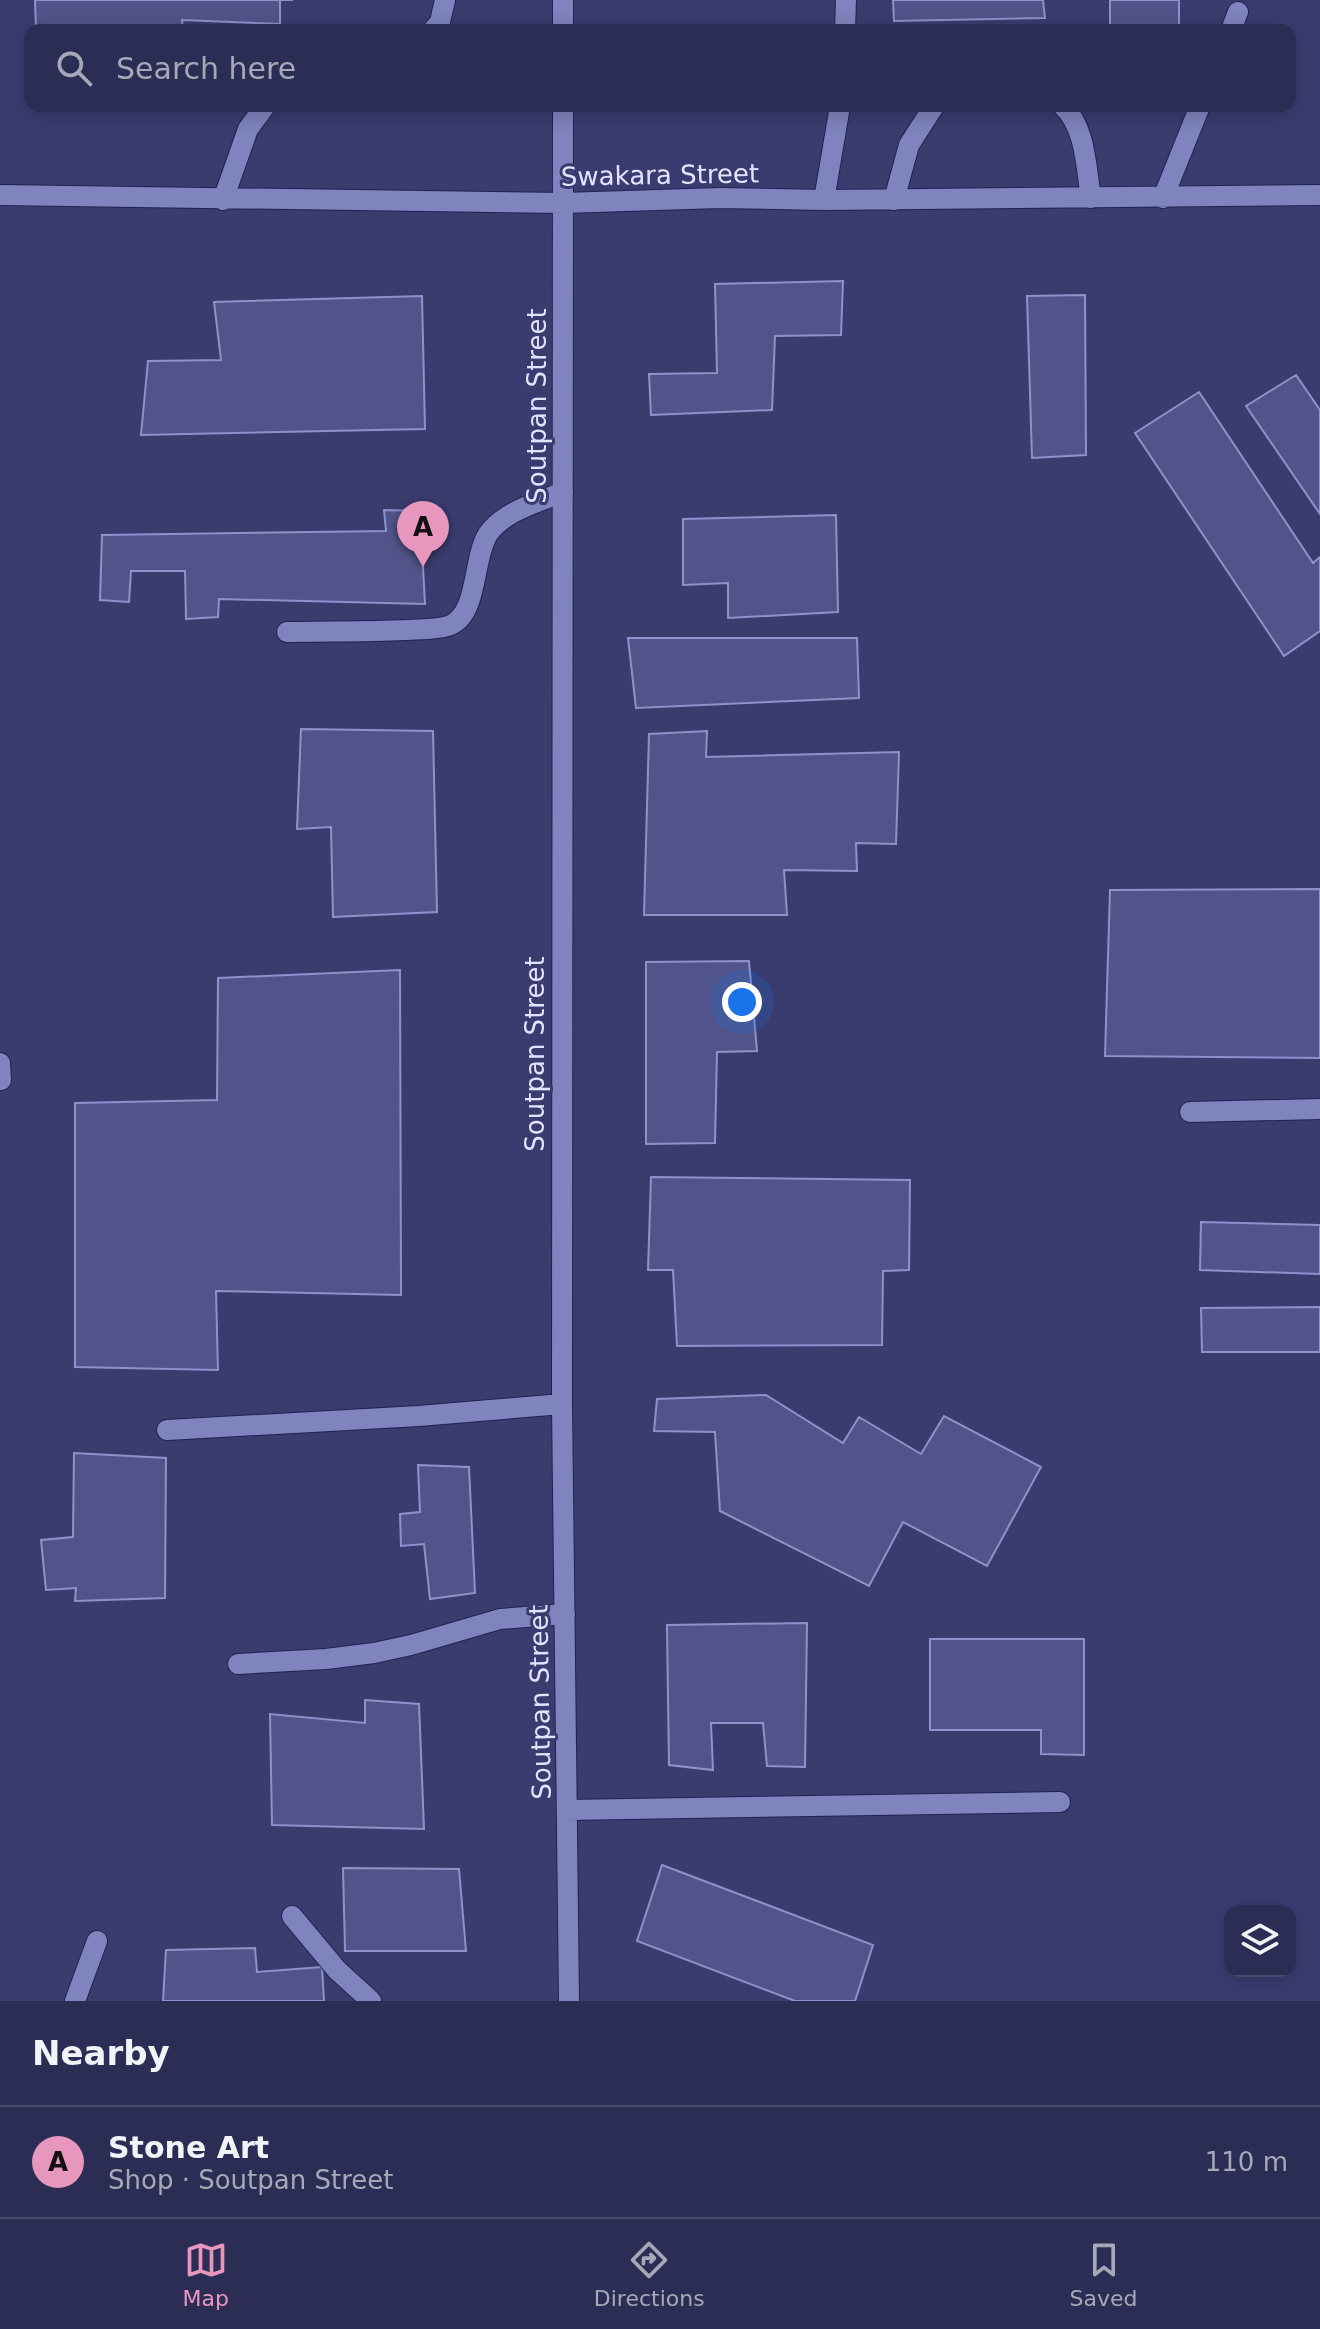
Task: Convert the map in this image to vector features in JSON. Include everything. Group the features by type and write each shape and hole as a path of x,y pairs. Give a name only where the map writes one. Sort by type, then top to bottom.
{"street":[{"path":"438,24 445,0"},
{"path":"563,0 563,24"},
{"path":"845,24 846,0"},
{"path":"223,200 248,129 261,112"},
{"name":"Soutpan Street","path":"563,112 562,1404 569,2001"},
{"path":"824,200 839,112"},
{"path":"894,200 909,145 930,112"},
{"path":"1069,112 1082,143 1091,198"},
{"path":"1163,198 1198,112"},
{"name":"Swakara Street","path":"0,195 563,203 720,198 894,200 1320,195"},
{"path":"287,632 449,626 459,619 469,601 481,548 490,531 516,511 563,492"},
{"path":"0,1063 1,1080"},
{"path":"1190,1112 1320,1109"},
{"path":"167,1430 404,1417 562,1404"},
{"path":"238,1664 374,1653 500,1619 565,1614"},
{"path":"567,1810 1060,1802"},
{"path":"292,1916 337,1970 371,2001"},
{"path":"75,2001 97,1941"}],"building":[{"path":"35,0 280,0 280,24 182,20 182,24 36,24"},
{"path":"893,0 1043,0 1045,18 894,21"},
{"path":"1110,0 1179,0 1179,24 1110,24"},
{"path":"843,281 841,335 775,336 772,410 651,415 649,374 717,373 715,284"},
{"path":"1085,295 1086,455 1032,458 1027,296"},
{"path":"422,296 425,429 141,435 148,361 221,360 214,302"},
{"path":"1296,375 1320,410 1320,514 1246,406"},
{"path":"1199,392 1313,563 1320,557 1320,631 1284,656 1135,433"},
{"path":"384,510 420,511 425,604 219,599 218,617 186,619 185,571 131,571 129,602 100,600 102,535 386,531"},
{"path":"836,515 838,612 728,618 728,583 683,585 683,519"},
{"path":"628,638 857,638 859,698 636,708"},
{"path":"301,729 433,731 437,912 333,917 331,827 297,829"},
{"path":"707,731 706,757 899,752 896,844 856,843 857,871 784,870 787,915 644,915 649,734"},
{"path":"1320,889 1320,1058 1105,1056 1110,890"},
{"path":"749,961 757,1051 717,1052 715,1143 646,1144 646,962"},
{"path":"400,970 401,1295 216,1291 218,1370 75,1367 75,1103 217,1100 218,978"},
{"path":"651,1177 910,1180 909,1270 883,1271 882,1345 677,1346 673,1270 648,1270"},
{"path":"1201,1222 1320,1225 1320,1274 1200,1270"},
{"path":"1320,1307 1320,1352 1202,1352 1201,1308"},
{"path":"766,1395 843,1443 859,1417 921,1454 944,1416 1041,1467 987,1566 903,1522 869,1586 720,1511 715,1432 654,1431 657,1399"},
{"path":"74,1453 166,1458 165,1598 75,1601 76,1588 46,1590 41,1540 73,1537"},
{"path":"418,1465 469,1467 475,1593 430,1599 424,1544 401,1546 400,1514 420,1512"},
{"path":"807,1623 805,1767 767,1766 763,1723 711,1723 713,1770 669,1765 667,1625"},
{"path":"930,1639 1084,1639 1084,1755 1041,1754 1041,1730 930,1730"},
{"path":"365,1700 419,1704 424,1829 272,1825 270,1714 365,1723"},
{"path":"662,1865 873,1945 855,2001 795,2001 637,1941"},
{"path":"343,1868 459,1869 466,1951 345,1951"},
{"path":"255,1948 257,1972 322,1967 324,2001 163,2001 166,1950"}],"place":[{"name":"Stone Art","path":"423,567"}]}
